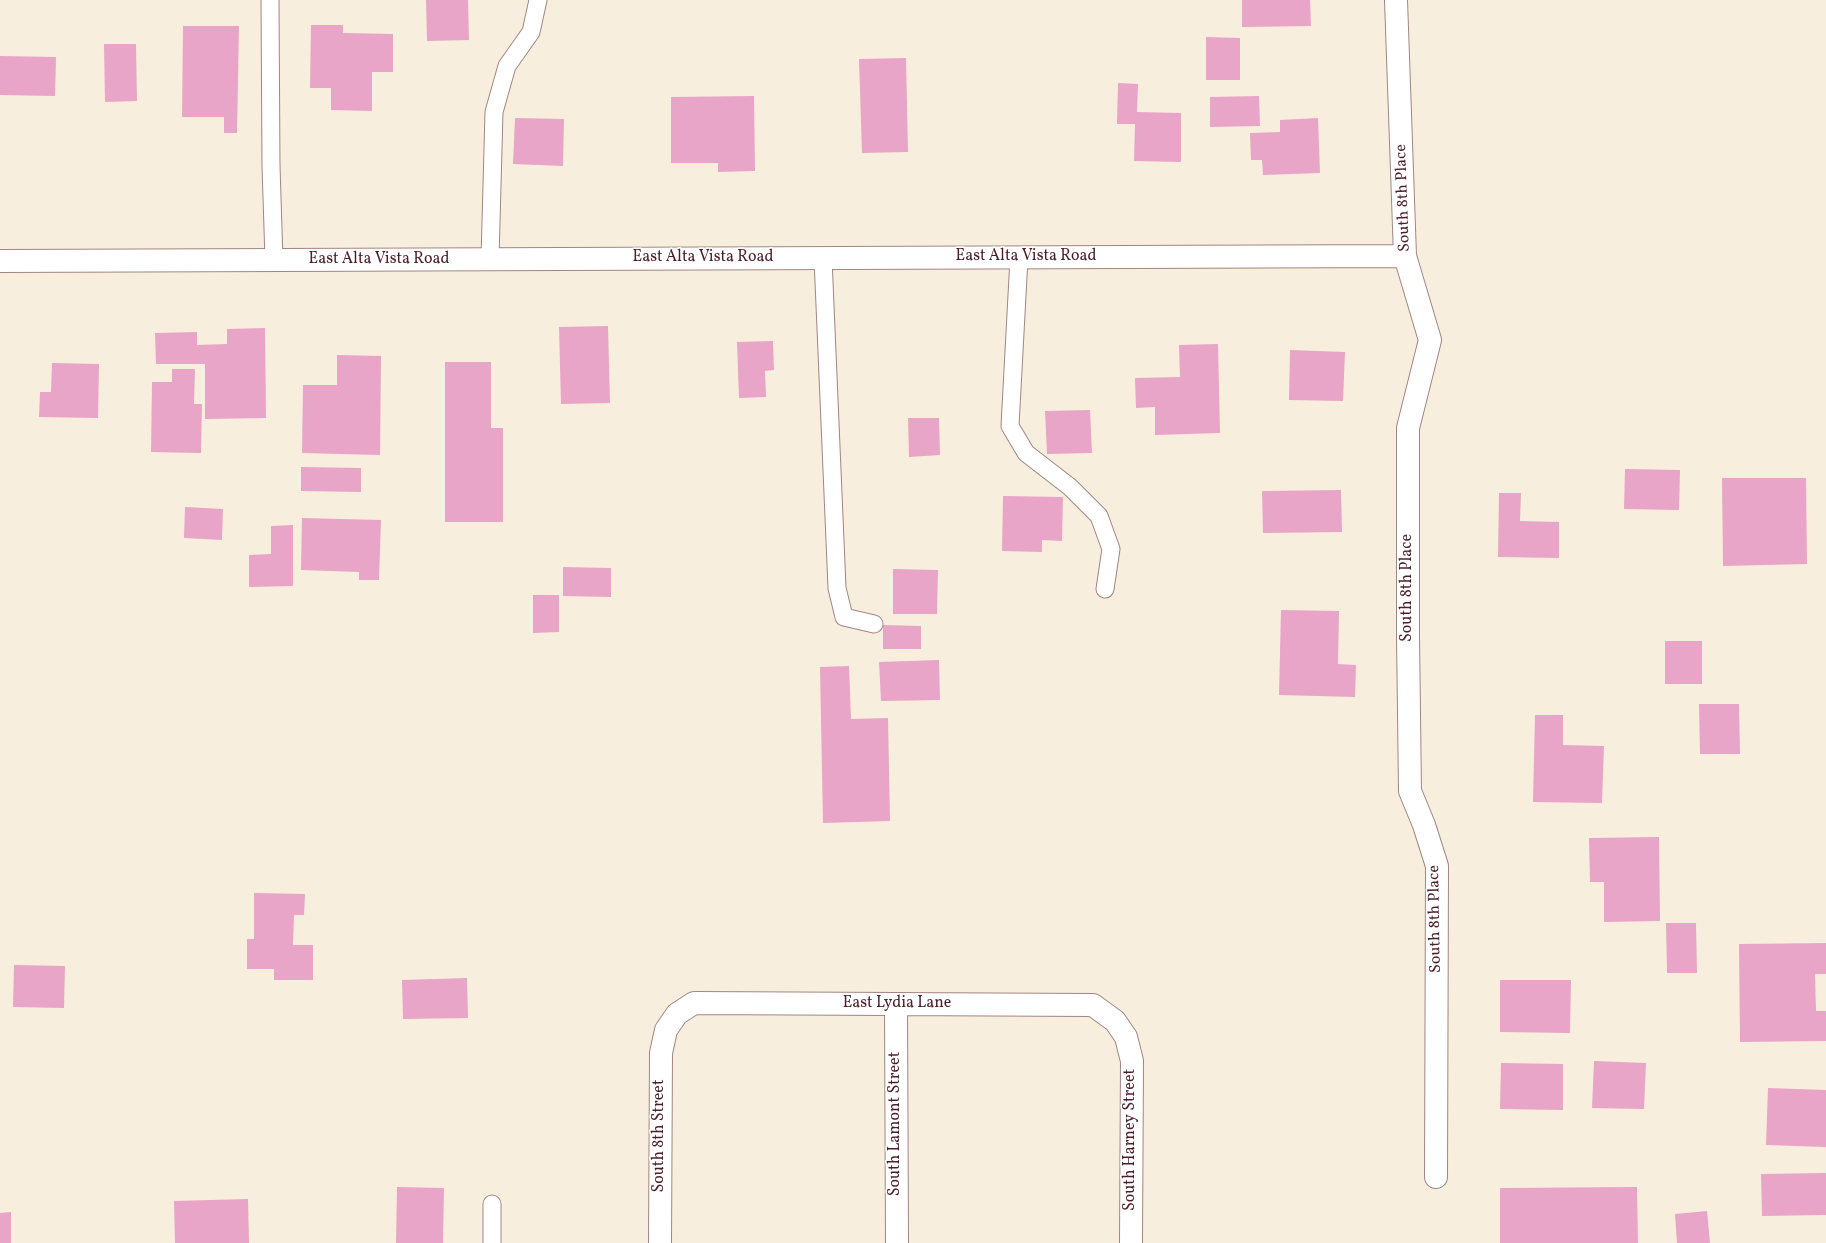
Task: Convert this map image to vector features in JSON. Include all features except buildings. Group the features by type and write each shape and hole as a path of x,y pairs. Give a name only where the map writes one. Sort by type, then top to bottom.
{"street":[{"name":"South 8th Place","path":"1396,0 1405,256 1430,340 1408,428 1408,636 1410,791 1424,825 1437,866 1436,1177"},
{"name":"East Alta Vista Road","path":"0,261 1405,256"},
{"name":"East Lydia Lane","path":"666,1030 677,1014 694,1003 1093,1006 1115,1021 1126,1037"},
{"name":"South Lamont Street","path":"896,1004 896,1243"},
{"name":"South 8th Street","path":"660,1243 661,1053 666,1030"},
{"name":"South Harney Street","path":"1126,1037 1132,1061 1131,1243"}],"lane":[{"path":"270,0 271,166 274,260"},
{"path":"490,259 494,112 507,66 531,32 538,0"},
{"path":"823,258 836,588 844,617 874,624"},
{"path":"1020,258 1010,426 1026,453 1070,487 1099,516 1111,549 1105,590"},
{"path":"492,1204 492,1243"}]}
